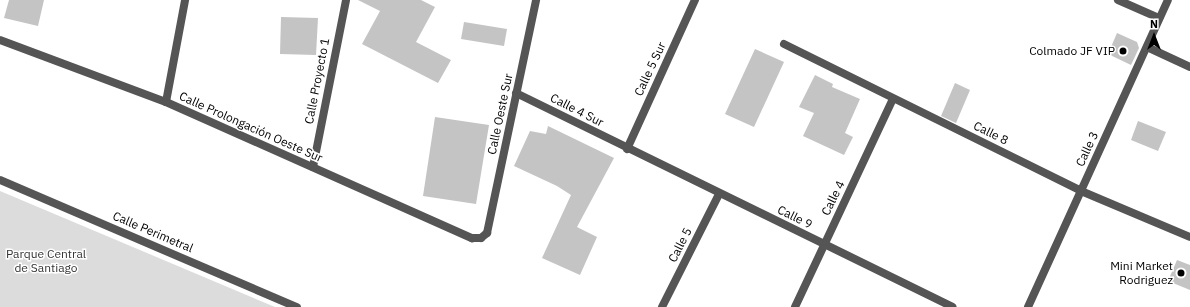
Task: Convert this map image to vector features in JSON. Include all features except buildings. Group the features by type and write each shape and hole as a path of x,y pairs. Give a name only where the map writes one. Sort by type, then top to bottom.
{"street":[{"path":"166,102 184,0"},
{"name":"Calle Proyecto 1","path":"313,167 346,0"},
{"name":"Calle Oeste Sur","path":"487,233 536,0"},
{"name":"Calle 5 Sur","path":"627,149 695,0"},
{"path":"1118,0 1159,18"},
{"name":"Calle 3","path":"1028,307 1168,0"},
{"name":"Calle Prolongación Oeste Sur","path":"0,40 166,102 472,238 480,238 487,233"},
{"name":"Calle 8","path":"784,44 1081,191 1190,237"},
{"path":"1147,47 1190,66"},
{"name":"Calle 4 Sur","path":"516,93 627,149"},
{"name":"Calle 4","path":"795,307 893,99"},
{"name":"Calle 9","path":"627,149 952,307"},
{"name":"Calle Perimetral","path":"0,180 297,307"},
{"name":"Calle 5","path":"662,307 719,194"}],"green space":[{"name":"Parque Central de Santiago","path":"0,191 275,307 0,307"}],"place":[{"name":"Colmado JF VIP","path":"1123,51"},
{"name":"Mini Market Rodriguez","path":"1181,273"}]}
